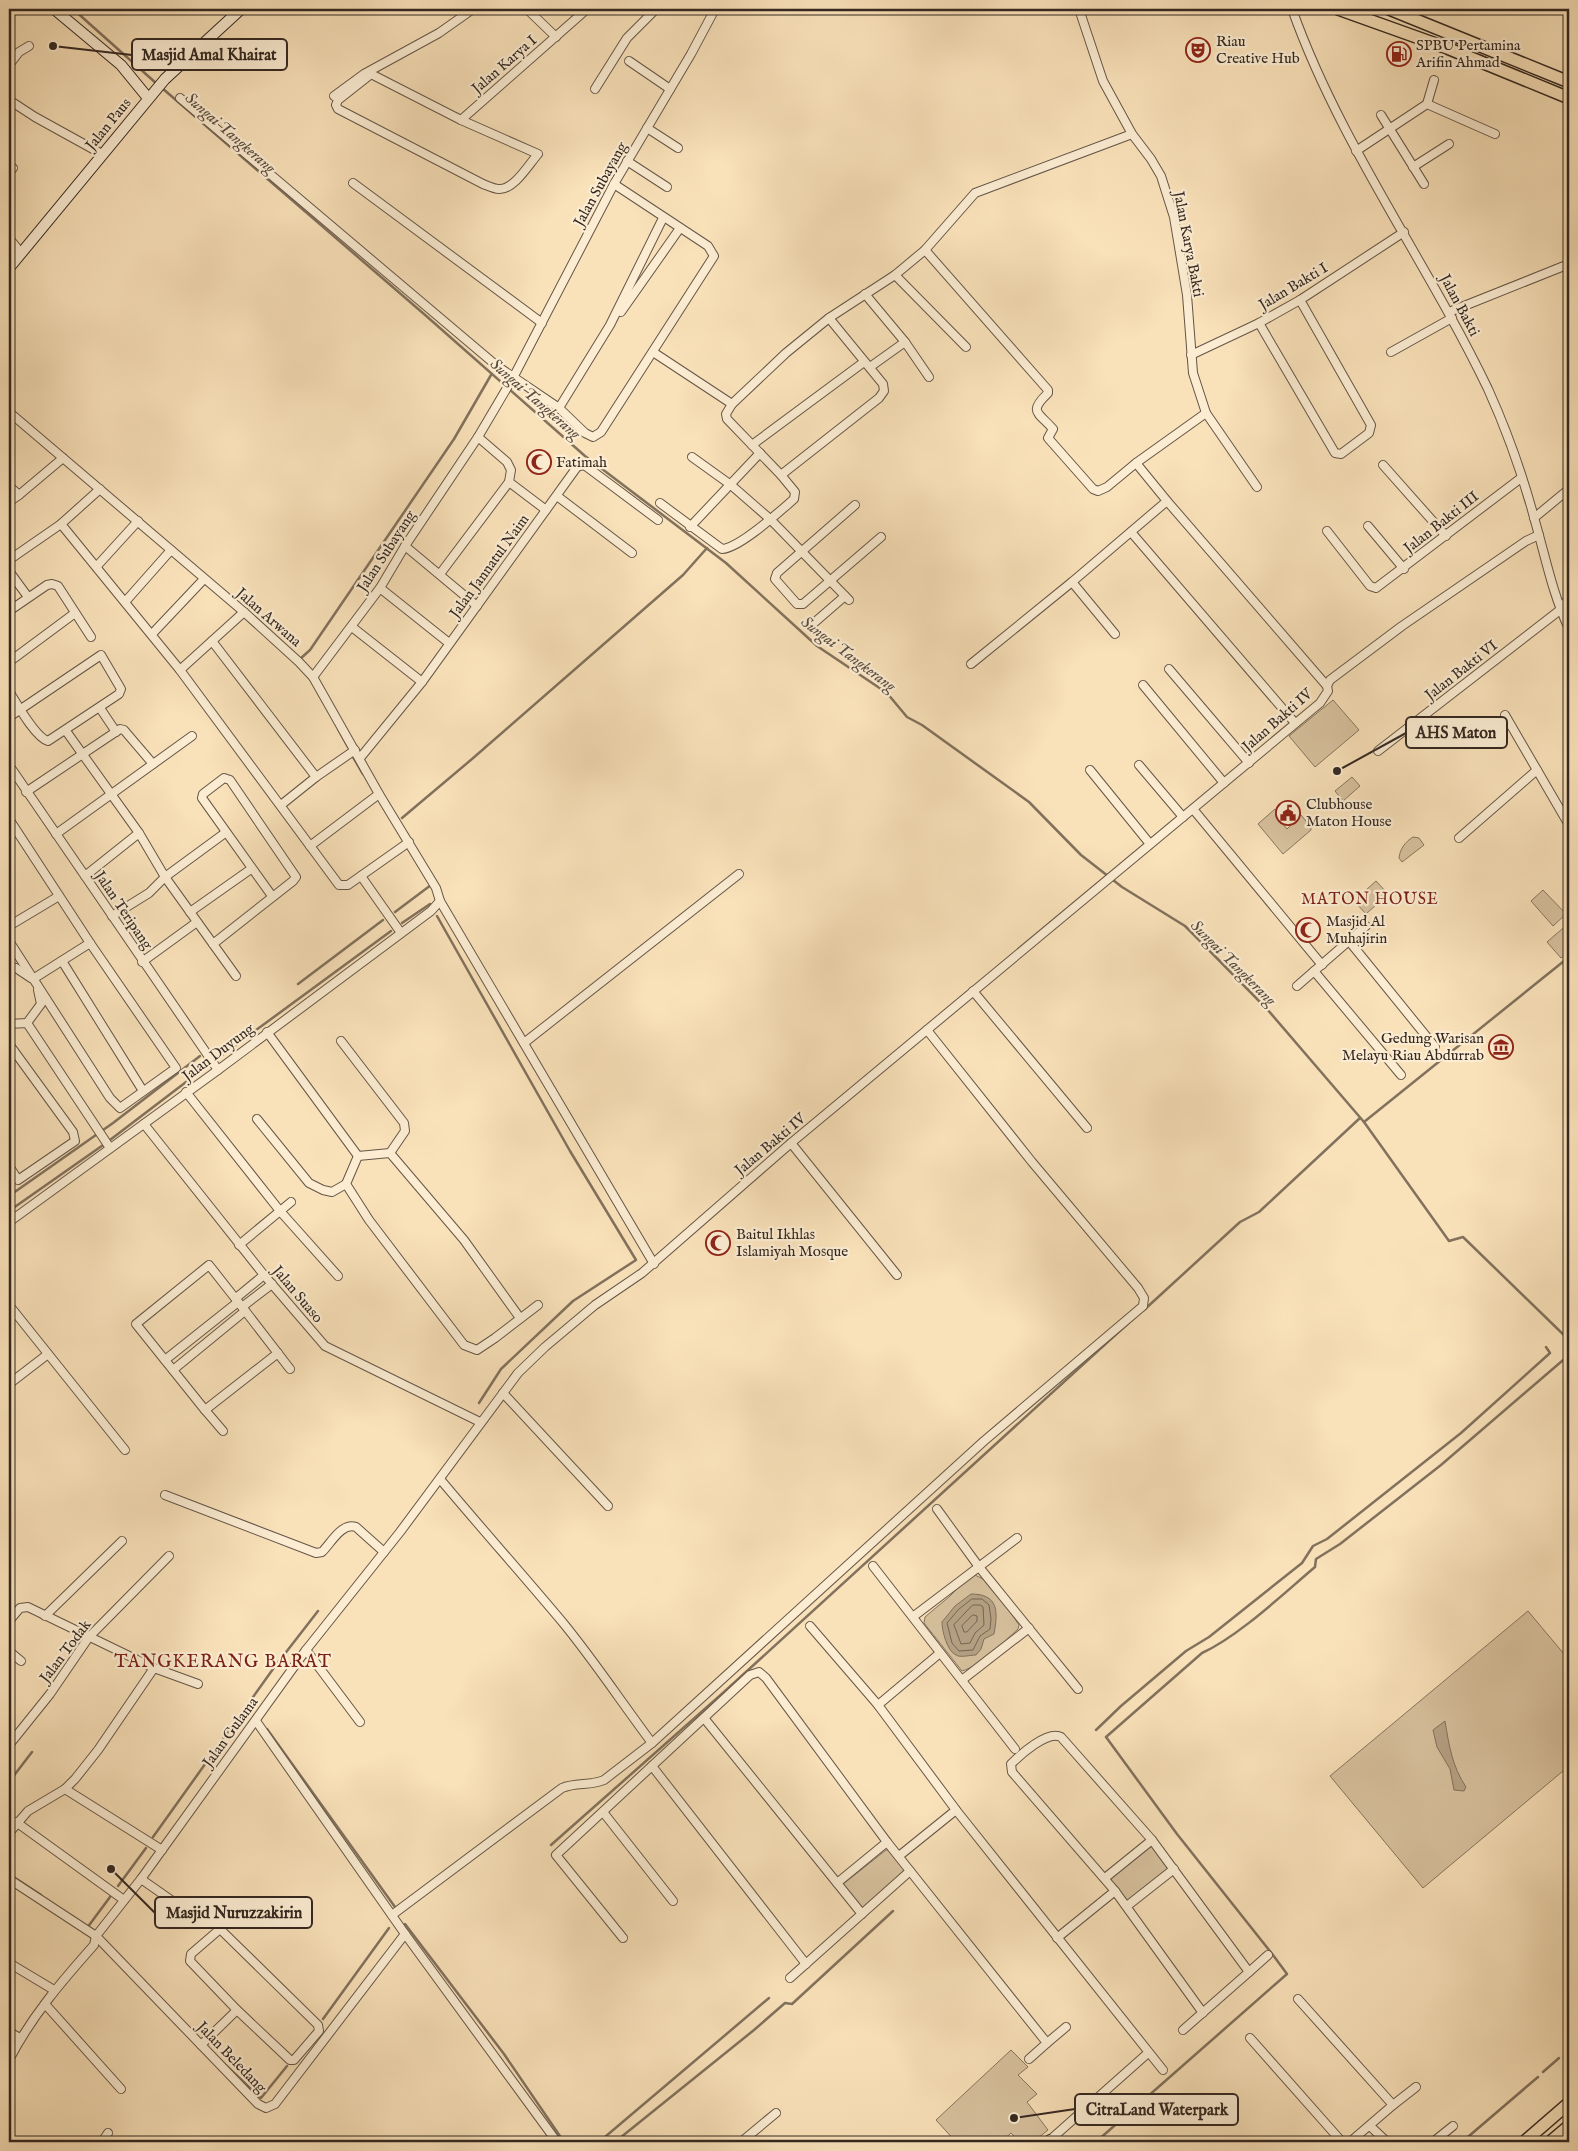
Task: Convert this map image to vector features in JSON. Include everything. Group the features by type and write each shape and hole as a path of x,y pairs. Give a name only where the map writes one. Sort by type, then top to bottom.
{"main road":[{"path":"54,9 121,65 149,96"},
{"name":"Jalan Paus","path":"9,268 149,96 241,9"},
{"path":"1338,9 1438,44 1569,98"},
{"path":"1389,9 1569,82"},
{"path":"1531,82 1536,68"},
{"path":"1524,2142 1569,2103"},
{"path":"1550,2142 1569,2126"}],"street":[{"path":"334,96 370,71 439,33 473,9"},
{"name":"Jalan Karya I","path":"461,120 587,9"},
{"path":"595,89 627,38 656,9"},
{"name":"Jalan Subayang","path":"313,677 380,588 405,546 478,437 512,379 614,184 715,9"},
{"name":"Jalan Karya Bakti","path":"1079,9 1103,81 1132,134 1152,159 1161,176 1174,217 1186,295 1191,355 1196,382 1206,413 1257,486"},
{"name":"Jalan Bakti","path":"1292,9 1306,48 1356,151 1450,315 1499,415 1522,478 1554,595 1569,629"},
{"path":"529,11 556,37"},
{"path":"9,64 19,52 29,46"},
{"path":"629,61 670,89"},
{"path":"371,74 461,120 538,154 506,188 496,189 340,111 336,104 338,100 371,74"},
{"path":"1356,151 1427,104 1434,80"},
{"path":"180,98 512,379 560,408 585,433 593,437 597,436 714,256 711,248 614,184"},
{"path":"9,100 35,118 102,154"},
{"path":"1427,104 1495,134"},
{"path":"1381,115 1424,184"},
{"path":"647,128 678,148"},
{"path":"660,503 718,548 725,549 741,541 770,519 795,498 794,491 781,475 726,419 726,414 732,404 786,353 829,318 895,275 925,250 975,193 1132,134"},
{"path":"1413,167 1449,144"},
{"path":"627,161 667,187"},
{"path":"353,183 542,323"},
{"path":"560,408 610,325 663,218"},
{"path":"610,325 640,287 680,228"},
{"name":"Jalan Bakti I","path":"1191,355 1300,300 1404,232"},
{"path":"9,238 21,253"},
{"path":"925,250 1047,388 1048,393 1037,403 1036,407 1038,414 1053,429 1048,438 1095,490 1103,489 1206,413"},
{"path":"1391,352 1450,315 1569,264"},
{"path":"895,275 966,347"},
{"path":"865,294 905,342 929,377"},
{"path":"1259,322 1335,453 1341,454 1369,432 1371,424 1300,300"},
{"path":"781,475 885,390 883,384 829,318"},
{"path":"752,445 867,365 905,342"},
{"path":"653,352 732,404"},
{"name":"Jalan Arwana","path":"9,412 138,521 204,580 244,612 313,677 379,794 436,888 440,900 654,1264"},
{"path":"440,574 509,482 511,470 507,462 478,437"},
{"path":"690,526 760,453"},
{"path":"692,457 731,485 770,519 847,598 815,622"},
{"path":"9,502 63,458"},
{"path":"1136,463 1327,686"},
{"name":"Jalan Jannatul Naim","path":"360,758 422,682 575,469 583,465 658,520"},
{"path":"1383,465 1446,536"},
{"name":"Jalan Bakti III","path":"1327,530 1370,586 1374,588 1379,587 1522,478"},
{"path":"509,482 546,510"},
{"path":"9,486 19,494"},
{"path":"1534,518 1569,488"},
{"path":"9,560 62,524 100,489"},
{"path":"557,496 632,553"},
{"path":"971,664 1072,582 1167,501"},
{"path":"854,505 774,577 797,604 803,604 881,537"},
{"path":"97,566 138,521"},
{"path":"62,524 180,670 341,886 348,885 408,842"},
{"path":"1368,526 1404,569"},
{"path":"1130,532 1295,723"},
{"name":"Jalan Bakti IV","path":"480,1422 518,1372 545,1347 595,1305 654,1264 791,1143 1121,867 1249,763 1323,700 1328,691 1327,686 1330,680 1402,626 1526,541 1539,535"},
{"path":"405,546 477,606"},
{"path":"125,602 170,550"},
{"path":"9,571 28,597"},
{"path":"152,634 204,580"},
{"path":"1072,582 1115,634"},
{"path":"9,611 48,584 55,584 91,637"},
{"path":"380,588 449,643"},
{"name":"Jalan Bakti VI","path":"1378,751 1560,610 1569,598"},
{"path":"180,670 244,612"},
{"path":"9,662 75,613"},
{"path":"352,627 422,682"},
{"path":"212,641 316,777"},
{"path":"9,691 21,709 41,737 46,741 50,741 120,694 121,690 102,655 21,709 9,717"},
{"path":"1169,669 1249,763"},
{"path":"1143,685 1224,784"},
{"path":"100,708 116,732"},
{"path":"1505,715 1569,825"},
{"path":"26,792 116,732 124,730 153,764"},
{"path":"66,731 138,833 165,877 236,976"},
{"path":"56,834 192,736"},
{"path":"281,805 316,777 355,750"},
{"name":"Jalan Teripang","path":"9,765 142,962 218,1070"},
{"path":"1139,765 1183,817"},
{"path":"1090,770 1150,844"},
{"path":"1458,838 1537,770"},
{"path":"213,944 272,896 295,880 296,875 230,780 226,777 202,796 225,833 272,896"},
{"path":"310,846 379,794"},
{"path":"1561,811 1569,808"},
{"path":"1193,809 1322,965"},
{"path":"9,819 58,896 176,1068 120,1108 110,1098 9,941"},
{"path":"85,876 138,833"},
{"path":"112,916 149,893 165,877 225,833"},
{"path":"190,912 251,869"},
{"path":"524,1044 739,874"},
{"path":"361,876 401,933"},
{"path":"9,926 58,896"},
{"name":"Jalan Duyung","path":"9,1222 104,1140 144,1124 435,908 440,900"},
{"path":"142,962 197,922"},
{"path":"1297,986 1366,926"},
{"path":"1349,941 1435,1047"},
{"path":"33,979 90,943"},
{"path":"62,961 143,1091"},
{"path":"9,967 16,968 33,979 40,994 41,1004 27,1022 9,1024"},
{"path":"1314,971 1401,1076"},
{"path":"973,991 1087,1128"},
{"path":"27,1022 104,1140"},
{"path":"392,1915 562,1788 574,1784 598,1783 604,1780 652,1743 984,1441 1138,1311 1144,1303 1138,1288 1032,1162 927,1030"},
{"path":"267,1032 358,1156"},
{"path":"341,1041 404,1123 405,1131 390,1153"},
{"path":"9,1044 73,1132 75,1141 18,1180 9,1166"},
{"path":"186,1092 280,1211 338,1276"},
{"path":"257,1119 309,1183 323,1190 332,1192 346,1184 358,1156"},
{"name":"Jalan Suaso","path":"144,1124 239,1245 325,1346 480,1422"},
{"path":"791,1143 897,1275"},
{"path":"358,1156 390,1153"},
{"path":"390,1153 464,1240 520,1318"},
{"path":"346,1184 369,1220 464,1346 477,1350 538,1305"},
{"path":"239,1245 291,1202"},
{"path":"223,1431 136,1324 209,1265 290,1369"},
{"path":"173,1370 240,1304 264,1275"},
{"path":"165,1360 240,1304 272,1284"},
{"path":"9,1305 125,1450"},
{"path":"205,1410 278,1353"},
{"path":"9,1384 48,1354"},
{"path":"503,1393 608,1506"},
{"name":"Jalan Gulama","path":"9,2060 20,2038 54,1990 94,1945 96,1936 141,1879 306,1650 440,1479 480,1422"},
{"path":"440,1479 564,1624 652,1743"},
{"path":"165,1495 316,1553 322,1552 343,1529 352,1525 384,1552"},
{"path":"937,1509 979,1567 1078,1689"},
{"path":"914,1616 1017,1538"},
{"path":"45,1616 122,1541"},
{"name":"Jalan Todak","path":"10,1742 50,1694 89,1637 169,1556"},
{"path":"873,1566 914,1616 940,1653 1015,1749"},
{"path":"9,1621 17,1610 24,1606 154,1668 198,1684"},
{"path":"810,1626 878,1705 956,1810 1163,2070"},
{"path":"962,1680 1029,1628"},
{"path":"306,1650 360,1722"},
{"path":"9,1651 21,1661"},
{"path":"878,1705 940,1653"},
{"path":"9,1833 16,1822 28,1811 65,1789 98,1750 154,1668"},
{"path":"623,1938 556,1855 753,1673 761,1673 887,1842 1047,2043"},
{"path":"704,1718 862,1914"},
{"path":"256,1721 405,1934 558,2142"},
{"path":"1203,2013 1105,1878 1012,1772 1011,1764 1016,1759 1047,1736 1055,1734 1062,1737 1152,1840 1248,1972"},
{"path":"652,1766 806,1964"},
{"path":"65,1789 162,1850"},
{"path":"899,1856 956,1810"},
{"path":"602,1812 673,1901"},
{"path":"16,1822 124,1900"},
{"path":"1105,1878 1152,1840"},
{"path":"837,1883 887,1842"},
{"path":"1127,1906 1174,1869"},
{"path":"790,1978 910,1871"},
{"name":"Jalan Beledang","path":"9,1879 96,1936 258,2104 266,2108 272,2106 405,1934"},
{"path":"141,1879 194,1916"},
{"path":"1057,1938 1115,1891"},
{"path":"218,1930 224,1930 317,2023 319,2030 296,2059 292,2060 237,2010 190,1961 191,1954 218,1930"},
{"path":"1183,2030 1268,1955"},
{"path":"9,1963 54,1990"},
{"path":"1298,1999 1393,2105"},
{"path":"45,2004 121,2089"},
{"path":"201,2045 237,2010"},
{"path":"1029,2060 1066,2027"},
{"path":"9,2032 20,2038"},
{"path":"1250,2038 1342,2142"},
{"path":"1051,2141 1148,2053"},
{"path":"1350,2142 1416,2087"},
{"path":"741,2142 776,2113"},
{"path":"1370,2126 1386,2142"},
{"path":"1437,2141 1453,2126"},
{"path":"102,2142 108,2133"}],"shaded area":[{"path":"1333,700 1359,730 1315,767 1289,736"},
{"path":"1352,777 1360,786 1343,801 1335,791"},
{"path":"1275,809 1279,814 1277,817 1287,829 1301,815 1311,827 1311,830 1283,854 1258,824"},
{"path":"1413,837 1419,838 1424,845 1402,862 1399,858 1402,849 1405,843"},
{"path":"1376,881 1388,894 1366,914 1354,901"},
{"path":"1543,890 1566,914 1553,926 1531,901"},
{"path":"1569,923 1569,951 1561,958 1547,942"},
{"path":"975,1575 983,1579 998,1594 1019,1625 1018,1629 992,1653 962,1671 924,1623 925,1617 969,1577"},
{"path":"1528,1611 1569,1660 1569,1766 1423,1888 1330,1776"},
{"path":"1151,1843 1172,1868 1127,1904 1108,1878"},
{"path":"886,1850 890,1850 905,1870 861,1910 842,1885"},
{"path":"1011,2050 1028,2067 1018,2075 1037,2094 1027,2102 1048,2130 1033,2142 1020,2142 1011,2133 1001,2142 956,2142 936,2120"}],"water":[{"path":"971,1594 987,1597 992,1601 996,1612 994,1634 984,1639 981,1649 976,1655 958,1656 953,1653 948,1645 942,1622 955,1606"},
{"path":"1445,1721 1454,1763 1466,1787 1464,1791 1454,1790 1450,1769 1437,1747 1433,1730"}],"waterway":[{"name":"Sungai Tangkerang","path":"73,9 157,84"},
{"name":"Sungai Tangkerang","path":"162,88 585,456 726,563 817,646 887,693 907,717 922,725 1029,802 1081,855 1122,887 1185,926 1267,1009 1364,1122 1449,1241 1463,1237 1569,1340"},
{"path":"300,659 310,650 454,439 491,375"},
{"path":"402,818 683,575 707,548"},
{"path":"338,729 348,747"},
{"path":"353,757 363,774"},
{"path":"395,912 431,885"},
{"path":"402,923 430,904"},
{"path":"437,916 570,1151 636,1260 573,1301 501,1369 479,1403"},
{"path":"298,984 383,920"},
{"path":"218,1058 391,931"},
{"path":"1364,1122 1569,957"},
{"path":"9,1196 113,1123 200,1056"},
{"path":"9,1211 106,1143 207,1066"},
{"path":"1144,1310 1240,1222 1259,1212 1360,1118"},
{"path":"551,1845 724,1692 1134,1318"},
{"path":"1096,1730 1121,1706 1186,1651 1209,1637 1302,1563 1313,1546 1327,1539 1461,1433 1550,1353 1546,1347"},
{"path":"1097,2141 1287,1974 1177,1834 1106,1737 1202,1653 1231,1636 1260,1614 1315,1567 1316,1559 1340,1544 1441,1465 1569,1355"},
{"path":"153,1837 273,1669 318,1611"},
{"path":"267,1729 395,1907"},
{"path":"9,1782 32,1752"},
{"path":"118,1886 146,1848"},
{"path":"9,1874 41,1895"},
{"path":"87,1928 110,1897"},
{"path":"615,2142 785,2003 792,2004 893,1911"},
{"path":"405,1924 504,2054 564,2142"},
{"path":"323,2019 389,1928"},
{"path":"599,2142 769,1998"},
{"path":"218,2058 261,2098 287,2066"},
{"path":"1543,2072 1559,2058"},
{"path":"1462,2142 1538,2077"}],"place":[{"name":"Masjid Amal Khairat","path":"53,46"},
{"name":"Riau Creative Hub","path":"1198,50"},
{"name":"SPBU Pertamina Arifin Ahmad","path":"1399,54"},
{"name":"Fatimah","path":"539,462"},
{"name":"AHS Maton","path":"1337,771"},
{"name":"Clubhouse Maton House","path":"1288,813"},
{"name":"Masjid Al Muhajirin","path":"1308,930"},
{"name":"Gedung Warisan Melayu Riau Abdurrab","path":"1501,1047"},
{"name":"Baitul Ikhlas Islamiyah Mosque","path":"718,1243"},
{"name":"Masjid Nuruzzakirin","path":"111,1869"},
{"name":"CitraLand Waterpark","path":"1014,2118"}],"district":[{"name":"MATON HOUSE","path":"1370,898"},
{"name":"TANGKERANG BARAT","path":"223,1661"}]}
